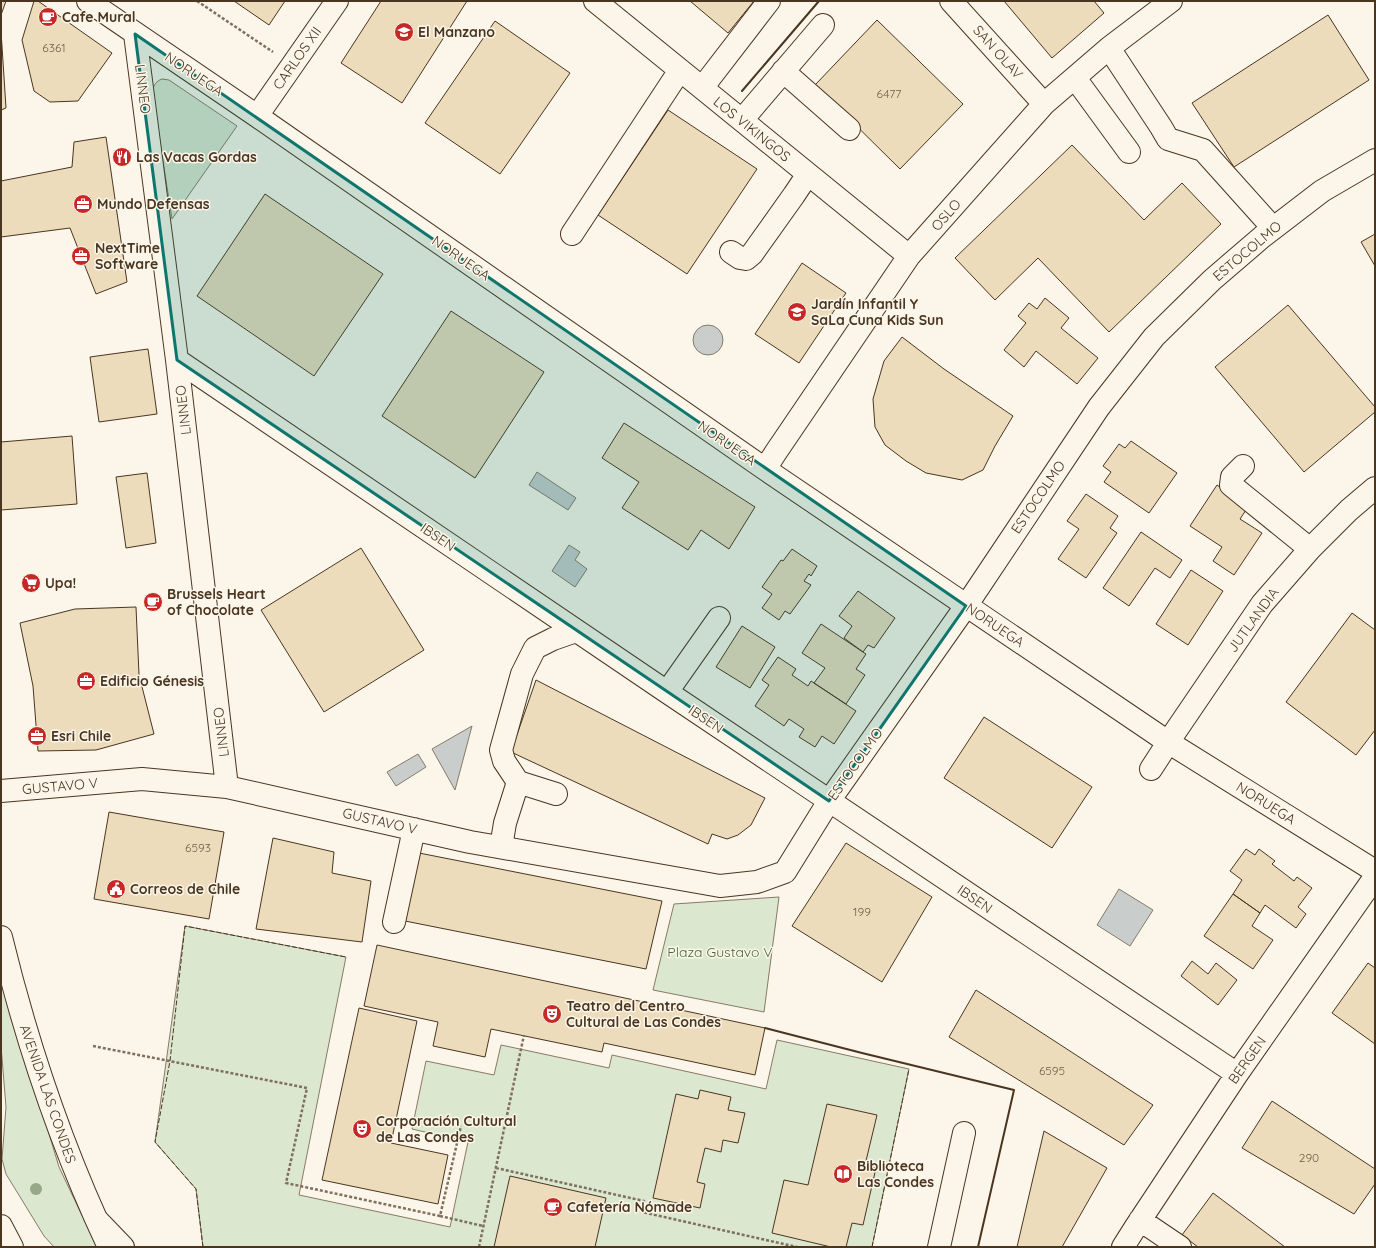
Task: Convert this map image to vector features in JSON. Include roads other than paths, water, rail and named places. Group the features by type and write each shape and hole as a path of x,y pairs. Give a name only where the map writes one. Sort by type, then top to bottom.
{"street":[{"name":"NORUEGA","path":"88,1 257,116 765,469 966,606 1168,742 1375,871"},
{"name":"CARLOS XII","path":"257,116 337,1"},
{"name":"LOS VIKINGOS","path":"595,1 909,256"},
{"path":"702,88 769,1"},
{"name":"SAN OLAV","path":"951,1 1044,104"},
{"name":"OSLO","path":"765,469 909,256 1044,104 1109,48 1171,1"},
{"path":"742,120 823,25"},
{"name":"LINNEO","path":"135,34 177,360 228,787"},
{"path":"1109,48 1168,139 1203,150 1273,228"},
{"path":"572,234 680,70"},
{"path":"783,71 849,128"},
{"path":"1074,78 1129,152"},
{"name":"ESTOCOLMO","path":"757,882 785,872 829,801 966,606 1099,407 1154,336 1212,280 1273,228 1322,191 1375,160"},
{"path":"731,252 740,258 746,259 752,254 808,174"},
{"name":"IBSEN","path":"177,360 576,631 1237,1074"},
{"path":"1242,466 1232,477 1231,485 1310,549"},
{"name":"JUTLANDIA","path":"1151,769 1262,604 1310,549 1349,510 1375,488"},
{"path":"667,692 719,618"},
{"path":"556,794 518,782 504,762 501,750 522,674 535,648 553,639 576,631"},
{"name":"GUSTAVO V","path":"1,791 142,779 228,787 470,842 720,886 757,882"},
{"path":"501,847 505,823 518,782"},
{"path":"394,922 414,829"},
{"name":"BERGEN","path":"1124,1247 1140,1220 1237,1074 1375,877"},
{"name":"AVENIDA LAS CONDES","path":"1,937 22,1017 44,1087 68,1153 108,1247"},
{"path":"939,1247 964,1133"},
{"path":"94,1217 124,1247"},
{"path":"1140,1220 1180,1247"},
{"path":"1,1226 12,1247"}],"place":[{"name":"Cafe Mural","path":"48,17"},
{"name":"El Manzano","path":"404,32"},
{"name":"Las Vacas Gordas","path":"122,157"},
{"name":"Mundo Defensas","path":"83,204"},
{"name":"NextTime Software","path":"81,256"},
{"name":"Jardín Infantil Y SaLa Cuna Kids Sun","path":"797,312"},
{"name":"Upa!","path":"31,583"},
{"name":"Brussels Heart of Chocolate","path":"153,602"},
{"name":"Edificio Génesis","path":"86,681"},
{"name":"Esri Chile","path":"37,736"},
{"name":"Correos de Chile","path":"116,889"},
{"name":"Teatro del Centro Cultural de Las Condes","path":"552,1014"},
{"name":"Corporación Cultural de Las Condes","path":"362,1129"},
{"name":"Biblioteca Las Condes","path":"843,1174"},
{"name":"Cafetería Nómade","path":"553,1207"}],"park label":[{"name":"Plaza Gustavo V","path":"720,952"}]}
